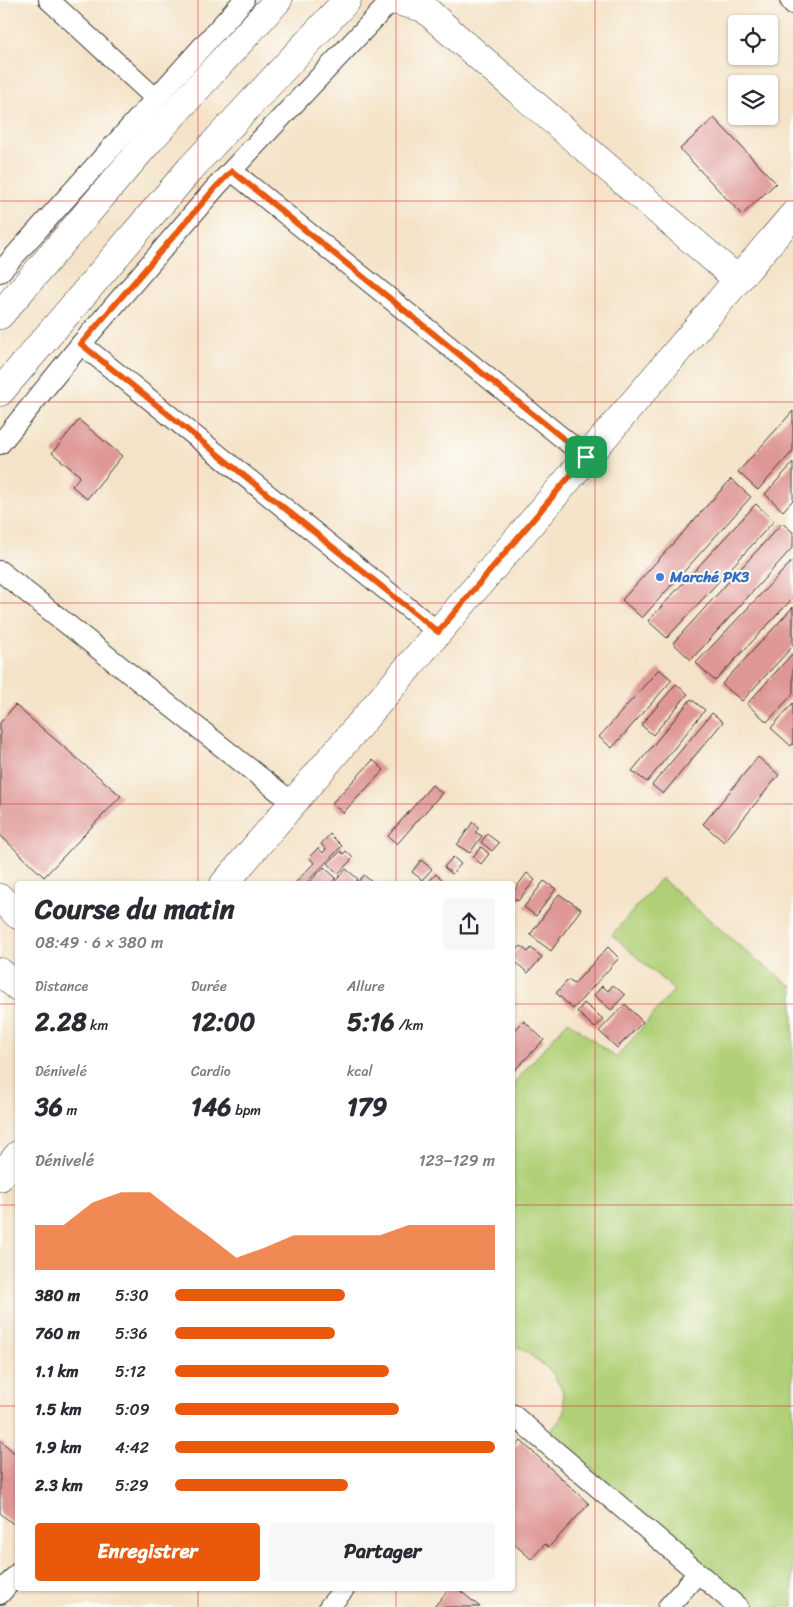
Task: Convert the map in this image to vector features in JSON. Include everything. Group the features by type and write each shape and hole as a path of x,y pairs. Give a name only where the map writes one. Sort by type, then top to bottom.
{"street":[{"path":"49,0 155,98"},
{"path":"0,272 244,0"},
{"path":"0,314 150,141 278,0"},
{"path":"0,392 190,169 347,0"},
{"path":"0,444 81,344 210,194 392,0 422,4 447,29 737,279"},
{"path":"790,0 793,4"},
{"path":"232,171 586,457"},
{"path":"227,881 737,279 793,216"},
{"path":"81,344 438,632"},
{"path":"0,571 293,803"},
{"path":"0,898 15,912"},
{"path":"0,972 15,984"},
{"path":"0,1178 15,1159"},
{"path":"515,1417 738,1607"},
{"path":"668,1607 698,1573"},
{"path":"0,1594 15,1576"},
{"path":"329,1607 342,1591"}],"green space":[{"path":"661,878 756,960 793,987 793,1607 751,1607 550,1432 564,1414 562,1389 551,1371 524,1350 515,1346 515,1082 568,1021 616,1058 674,990 612,935"}],"building":[{"path":"714,118 776,183 742,215 680,149"},
{"path":"793,411 793,451 758,490 738,472"},
{"path":"79,420 122,456 87,499 72,486 80,476 52,453"},
{"path":"793,463 793,500 783,511 765,494"},
{"path":"731,479 751,497 642,618 622,600"},
{"path":"756,504 774,521 667,638 648,621"},
{"path":"782,523 793,532 793,547 691,660 673,643"},
{"path":"793,560 793,598 715,681 696,663"},
{"path":"793,607 793,646 742,701 722,684"},
{"path":"793,653 793,694 767,722 747,704"},
{"path":"659,669 672,680 612,748 599,737"},
{"path":"676,684 688,694 653,735 641,725"},
{"path":"691,699 705,710 647,782 632,771"},
{"path":"793,703 793,744 791,746 771,728"},
{"path":"15,705 121,796 44,877 0,835 0,723"},
{"path":"712,713 723,722 663,794 652,785"},
{"path":"758,757 779,775 724,842 703,824"},
{"path":"373,760 384,770 343,813 332,803"},
{"path":"432,785 442,793 397,844 388,836"},
{"path":"473,822 479,828 475,832 482,836 470,853 457,845"},
{"path":"330,834 342,846 308,881 297,881 314,863 309,857 318,848 323,853 326,849 321,844"},
{"path":"487,834 499,843 492,851 481,842"},
{"path":"481,847 489,854 481,864 473,857"},
{"path":"341,851 343,854 346,851 353,858 338,874 328,863"},
{"path":"453,857 461,864 452,874 444,867"},
{"path":"421,860 432,869 422,880 412,872"},
{"path":"324,867 336,878 333,881 311,881"},
{"path":"346,869 358,879 356,881 336,881"},
{"path":"527,873 535,880 518,901 515,899 515,889"},
{"path":"436,874 444,881 430,881"},
{"path":"364,875 371,881 359,881"},
{"path":"544,881 556,889 536,916 524,907"},
{"path":"559,894 581,909 551,951 530,935"},
{"path":"521,946 528,952 531,948 542,957 528,973 515,962 515,952"},
{"path":"608,947 619,958 573,1009 556,993 568,980 574,984"},
{"path":"613,985 625,995 611,1010 594,995 602,986 608,991"},
{"path":"584,1003 603,1019 595,1028 577,1012"},
{"path":"625,1004 643,1022 617,1048 599,1031"},
{"path":"524,1021 544,1040 515,1070 515,1030"},
{"path":"0,1440 15,1453 15,1526 0,1513"},
{"path":"521,1441 589,1504 549,1547 545,1544 531,1559 515,1545 515,1447"},
{"path":"447,1591 460,1591 480,1607 434,1607"}],"place":[{"name":"Marché PK3","path":"660,577"}],"route":[{"path":"232,171 586,457 438,632 81,344 216,187 232,171"}]}
